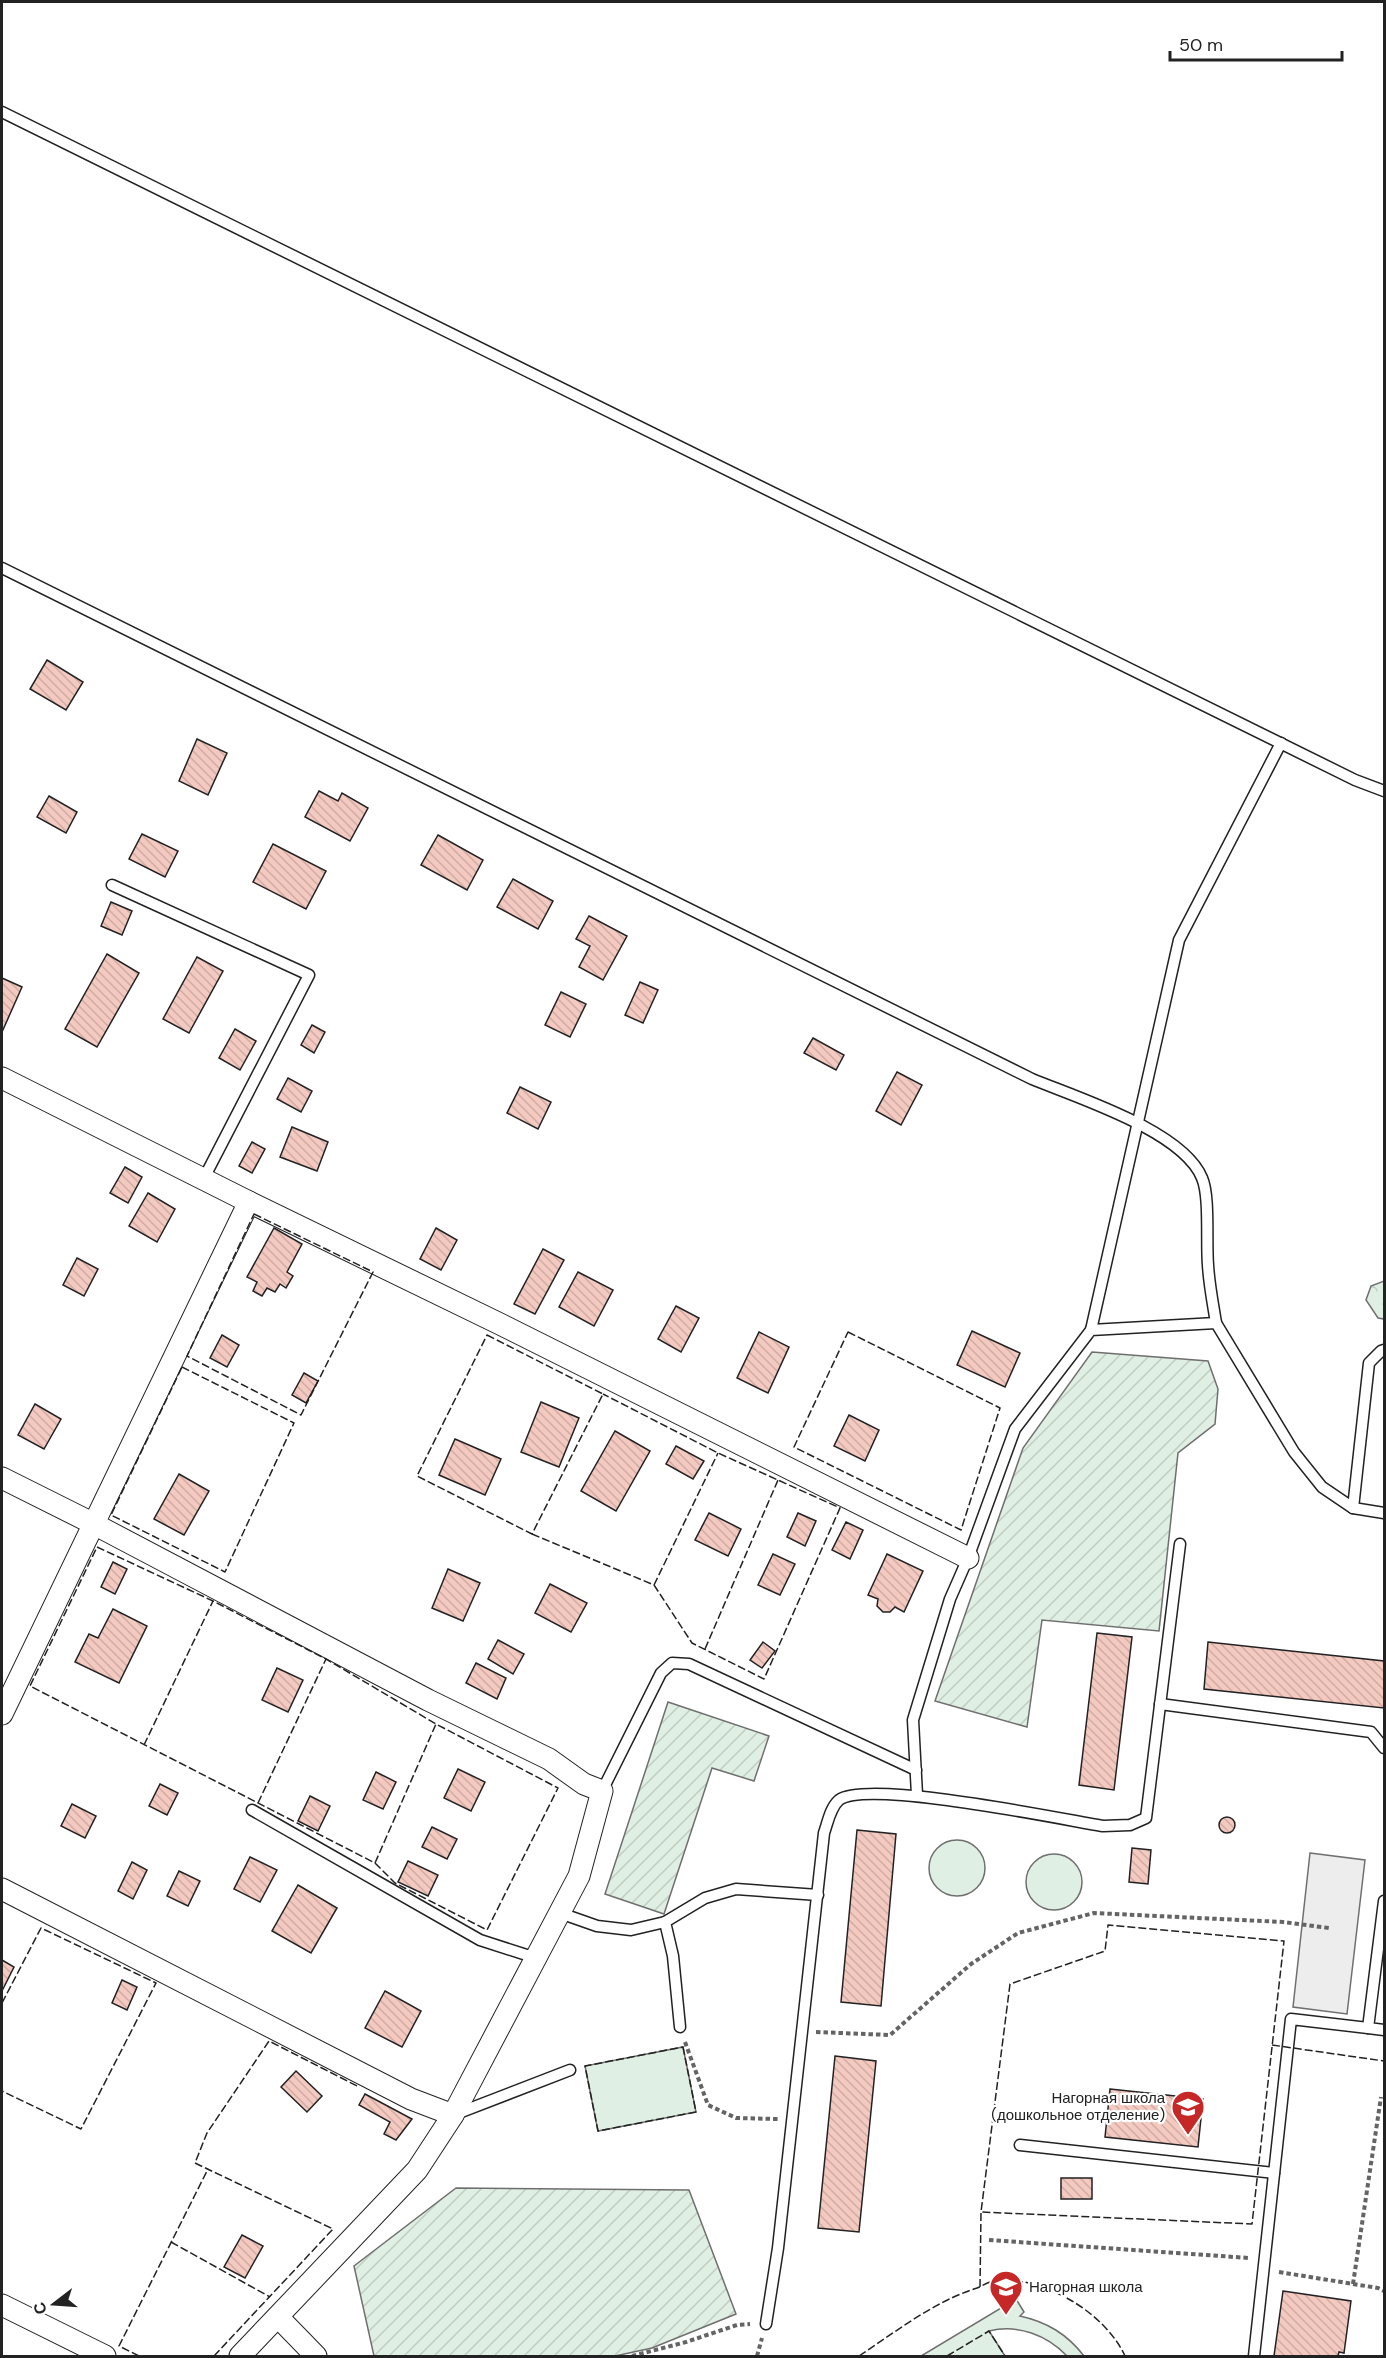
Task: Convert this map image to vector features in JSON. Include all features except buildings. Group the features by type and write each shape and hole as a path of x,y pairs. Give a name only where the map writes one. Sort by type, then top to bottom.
{"street":[{"path":"2,1078 203,1180 501,1324 968,1558"},
{"path":"2,1714 249,1202"},
{"path":"2,1478 417,1694 549,1760 584,1784 602,1791 579,1876 453,2115 417,2170 279,2318 240,2356"},
{"path":"2,1888 411,2099 453,2115"},
{"path":"2,2305 97,2355"},
{"path":"279,2318 316,2356"}],"lane":[{"path":"2,112 1355,780 1384,791"},
{"path":"2,568 1022,1073 1138,1124 1171,1142 1191,1162 1203,1179 1208,1266 1216,1323 1294,1452 1322,1487 1353,1508 1384,1513"},
{"path":"917,1795 914,1720 950,1599 968,1558 1015,1429 1091,1330 1179,940 1281,743"},
{"path":"112,885 309,975 203,1180"},
{"path":"1091,1330 1216,1323"},
{"path":"1353,1508 1369,1363 1384,1350"},
{"path":"766,2324 778,2248 824,1833 832,1809 840,1799 865,1794 917,1795 1103,1826 1130,1825 1146,1818 1180,1544"},
{"path":"602,1791 661,1673 672,1663 689,1664 916,1770"},
{"path":"1160,1704 1371,1732 1384,1748"},
{"path":"252,1810 480,1940 536,1958"},
{"path":"560,1913 597,1926 631,1930 665,1922 705,1898 736,1889 818,1895"},
{"path":"1368,2028 1384,1901"},
{"path":"665,1922 673,1956 680,2027"},
{"path":"1254,2356 1291,2019 1384,2030"},
{"path":"453,2115 570,2070"},
{"path":"1020,2145 1274,2173"}],"path":[{"path":"801,2031 890,2035 971,1964 1018,1933 1094,1913 1283,1923 1329,1928"},
{"path":"680,2027 708,2105 736,2118 793,2120"},
{"path":"1353,2284 1381,2097"},
{"path":"989,2240 1264,2264 1384,2291"},
{"path":"632,2356 738,2325 766,2324"}],"green space":[{"path":"1384,1281 1384,1319 1378,1318 1366,1300 1371,1286"},
{"path":"1092,1352 1208,1361 1218,1389 1215,1424 1178,1453 1159,1631 1042,1620 1027,1727 935,1701 1023,1448"},
{"path":"668,1702 769,1736 754,1781 712,1768 664,1914 605,1894"},
{"path":"957,1840 968,1842 977,1848 983,1857 985,1868 983,1879 977,1888 968,1894 957,1896 946,1894 937,1888 931,1879 929,1868 931,1857 937,1848 946,1842"},
{"path":"1054,1854 1065,1856 1074,1862 1080,1871 1082,1882 1080,1893 1074,1902 1065,1908 1054,1910 1043,1908 1034,1902 1028,1893 1026,1882 1028,1871 1034,1862 1043,1856"},
{"path":"683,2047 696,2112 598,2131 585,2066"},
{"path":"456,2188 689,2190 736,2314 652,2348 615,2356 374,2356 354,2266"},
{"path":"1016,2299 1024,2312 1020,2316 1056,2330 1071,2341 1084,2356 1067,2356 1050,2342 1031,2333 1000,2329 989,2331 1005,2356 921,2356"}],"shaded area":[{"path":"1310,1853 1365,1860 1347,2014 1293,2007"}],"fence":[{"path":"254,1214 373,1272 301,1415 187,1356 254,1214"},
{"path":"848,1332 1000,1408 961,1530 794,1447 848,1332"},
{"path":"487,1335 603,1394 532,1534 417,1476 487,1335"},
{"path":"182,1367 294,1423 225,1572 111,1515 182,1367"},
{"path":"532,1534 654,1585 692,1643 764,1679 840,1508 718,1453 603,1394"},
{"path":"654,1585 718,1453"},
{"path":"705,1649 778,1480"},
{"path":"97,1547 213,1601 326,1659 436,1724 558,1788 487,1930 395,1883 375,1863 30,1686 97,1547"},
{"path":"144,1745 213,1601"},
{"path":"258,1803 326,1659"},
{"path":"375,1863 436,1724"},
{"path":"980,2287 981,2212 1010,1984 1105,1951 1108,1925 1284,1941 1252,2224 981,2212"},
{"path":"2,2003 41,1928 156,1983 81,2129 2,2091"},
{"path":"214,2356 333,2229 195,2163 207,2133 269,2041 359,2087"},
{"path":"1272,2045 1384,2061"},
{"path":"683,2047 696,2112 598,2131 585,2066 683,2047"},
{"path":"139,2356 119,2346 208,2169"},
{"path":"171,2242 270,2297"},
{"path":"859,2356 945,2301 990,2282 1003,2280 1034,2285 1072,2301 1103,2325 1116,2340 1125,2356"},
{"path":"947,2356 989,2331 1005,2356"}],"place":[{"name":"Нагорная школа (дошкольное отделение)","path":"1188,2136"},
{"name":"Нагорная школа","path":"1006,2316"}]}
